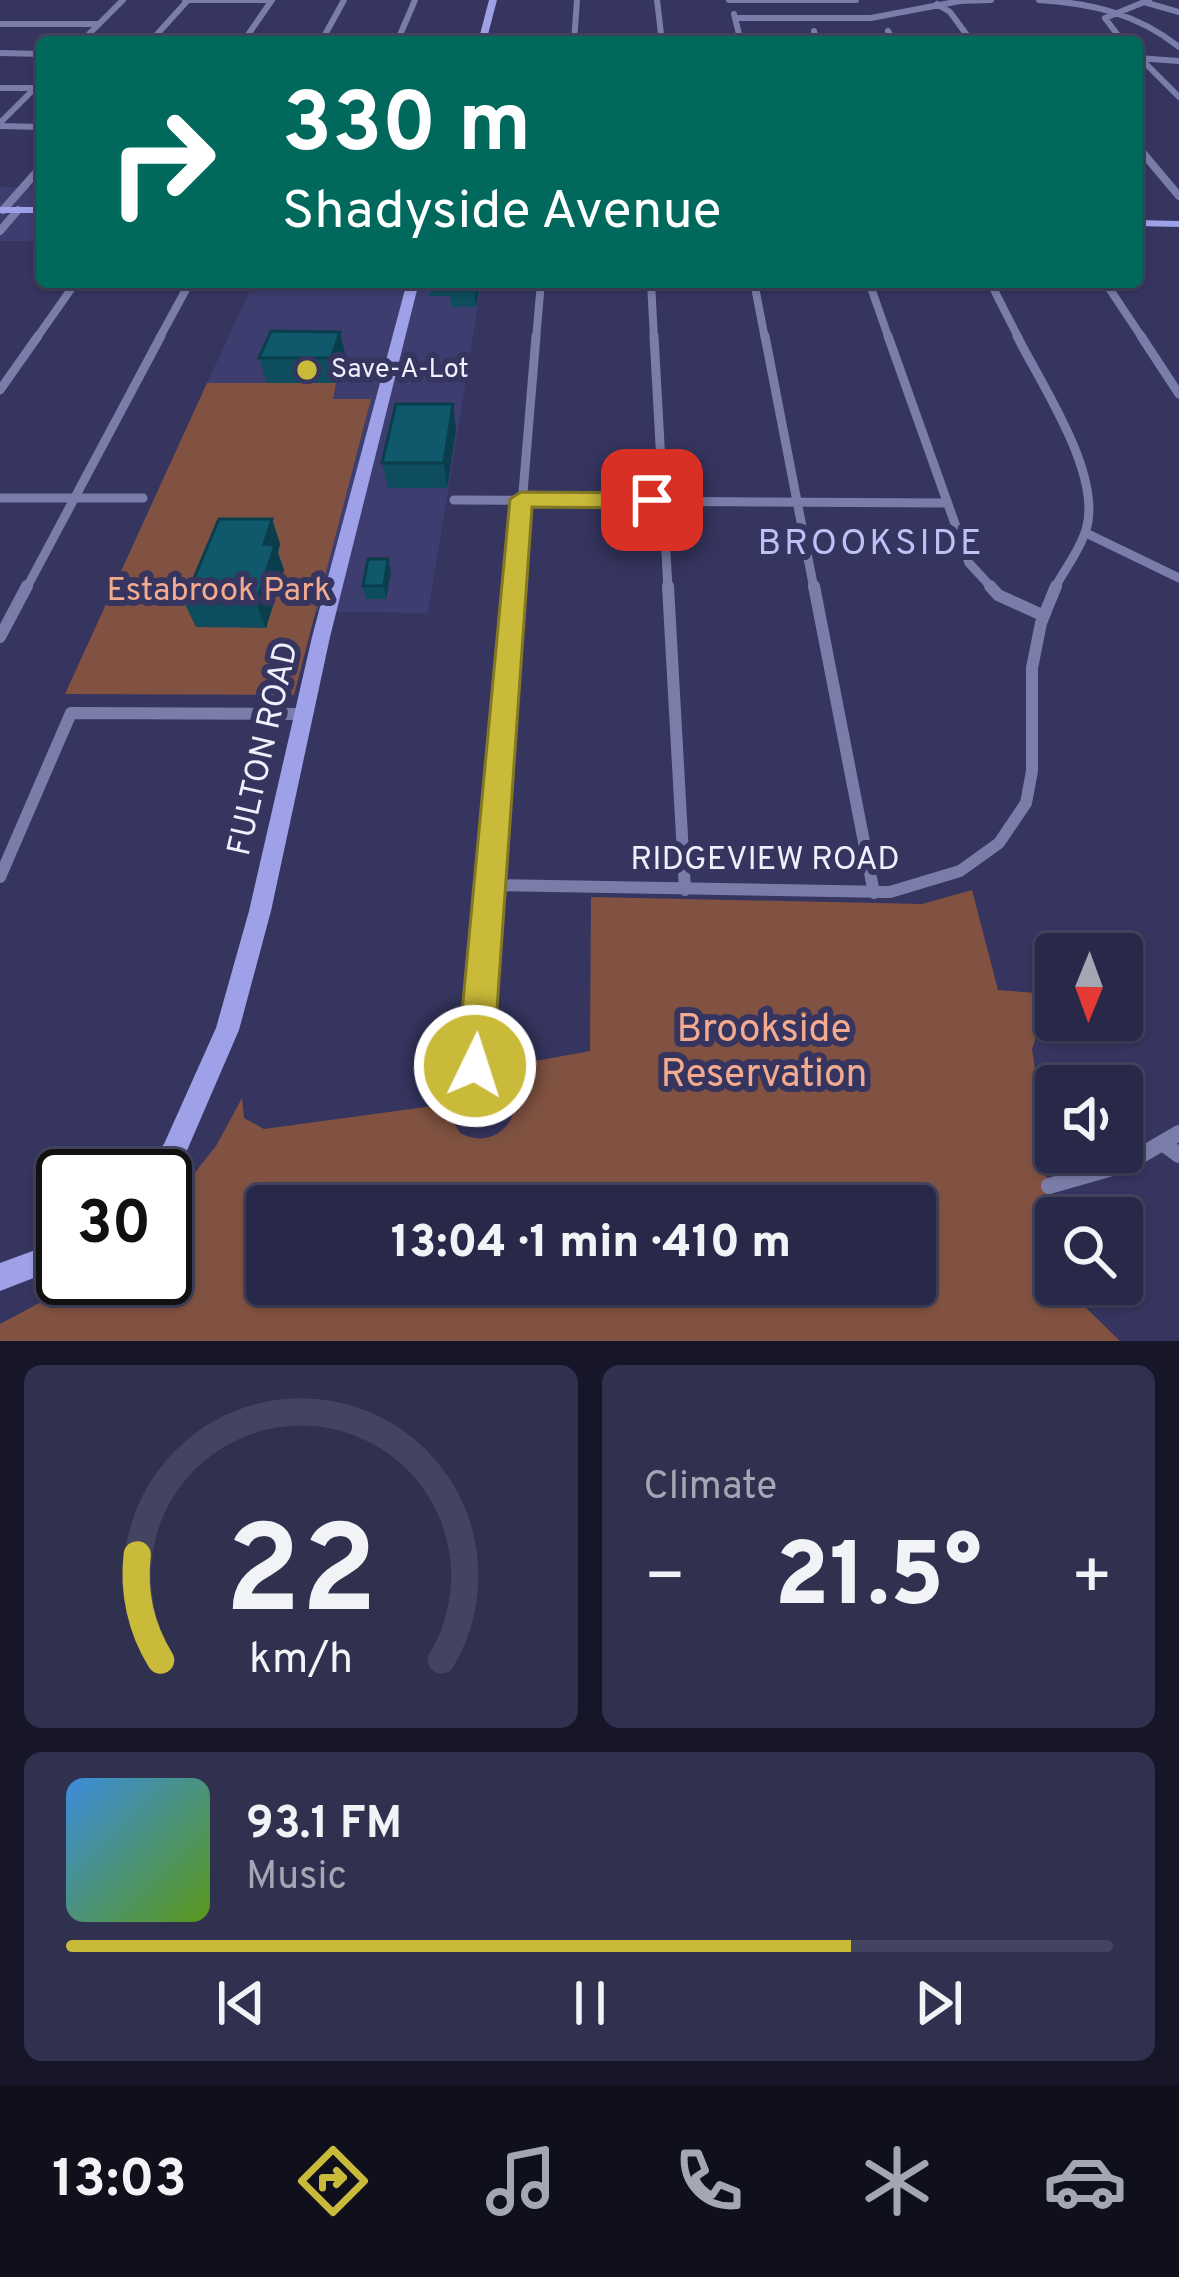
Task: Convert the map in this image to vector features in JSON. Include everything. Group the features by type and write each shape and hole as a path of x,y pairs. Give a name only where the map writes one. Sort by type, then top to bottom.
{"main road":[{"path":"484,36 493,0"},
{"path":"2,210 36,210"},
{"path":"1143,224 1179,224"},
{"name":"FULTON ROAD","path":"175,1149 227,1030 260,911 304,714 411,288"},
{"path":"0,1277 36,1262"}],"street":[{"path":"87,36 124,0"},
{"path":"155,36 187,0 272,0"},
{"path":"247,36 272,0"},
{"path":"324,36 344,0"},
{"path":"400,36 415,0"},
{"path":"574,36 577,0"},
{"path":"657,0 661,36"},
{"path":"740,36 730,0 856,0"},
{"path":"928,0 950,12 968,36"},
{"path":"735,18 871,18 991,0"},
{"path":"1039,0 1117,12 1157,27 1179,47"},
{"path":"1119,36 1105,21 1144,1 1179,12"},
{"path":"0,24 99,24"},
{"path":"814,31 816,36"},
{"path":"889,31 892,36"},
{"path":"0,53 36,54"},
{"path":"1143,58 1179,62"},
{"path":"1143,62 1179,97"},
{"path":"0,88 34,88"},
{"path":"0,125 34,88"},
{"path":"0,125 36,127"},
{"path":"1143,153 1179,196"},
{"path":"2,210 36,173"},
{"path":"0,231 18,210"},
{"path":"0,390 72,288"},
{"path":"0,637 187,288"},
{"path":"472,1111 540,288"},
{"path":"651,288 686,890"},
{"path":"755,288 874,893"},
{"path":"871,288 969,563 983,584 1042,616"},
{"name":"RIDGEVIEW ROAD","path":"488,884 874,893 938,882 968,868 1001,840 1024,808 1034,752 1030,673 1042,616 1090,525 1085,475 993,288"},
{"path":"1109,288 1179,394"},
{"path":"0,498 143,498"},
{"path":"454,500 946,503"},
{"path":"1086,533 1179,578"},
{"path":"0,877 71,713 304,714"},
{"path":"1048,1186 1126,1165 1174,1144"}],"shaded area":[{"path":"0,187 36,188 36,241 0,241"},
{"path":"251,288 481,288 428,613 315,612 370,399 332,399 335,383 207,383"}],"green space":[{"name":"Estabrook Park","path":"207,383 336,383 333,399 371,399 294,695 65,694"},
{"name":"Brookside Reservation","path":"972,890 998,990 1035,993 1035,1173 1045,1173 1052,1197 1035,1197 1035,1305 1083,1305 1120,1341 0,1341 0,1324 36,1305 192,1305 192,1176 216,1146 242,1098 244,1118 264,1129 440,1105 449,1095 449,1115 460,1133 477,1138 503,1129 512,1118 513,1091 491,1069 590,1051 591,897 922,904"}],"building":[{"path":"271,331 340,332 331,358 259,358"},
{"path":"396,404 453,404 444,463 382,463"},
{"path":"219,519 272,519 264,544 275,545 256,603 184,602"},
{"path":"368,559 388,559 384,586 363,586"}],"place":[{"name":"Save-A-Lot","path":"307,370"}],"district":[{"name":"BROOKSIDE","path":"871,545"}],"route":[{"path":"475,1066 521,499 652,500"}]}
